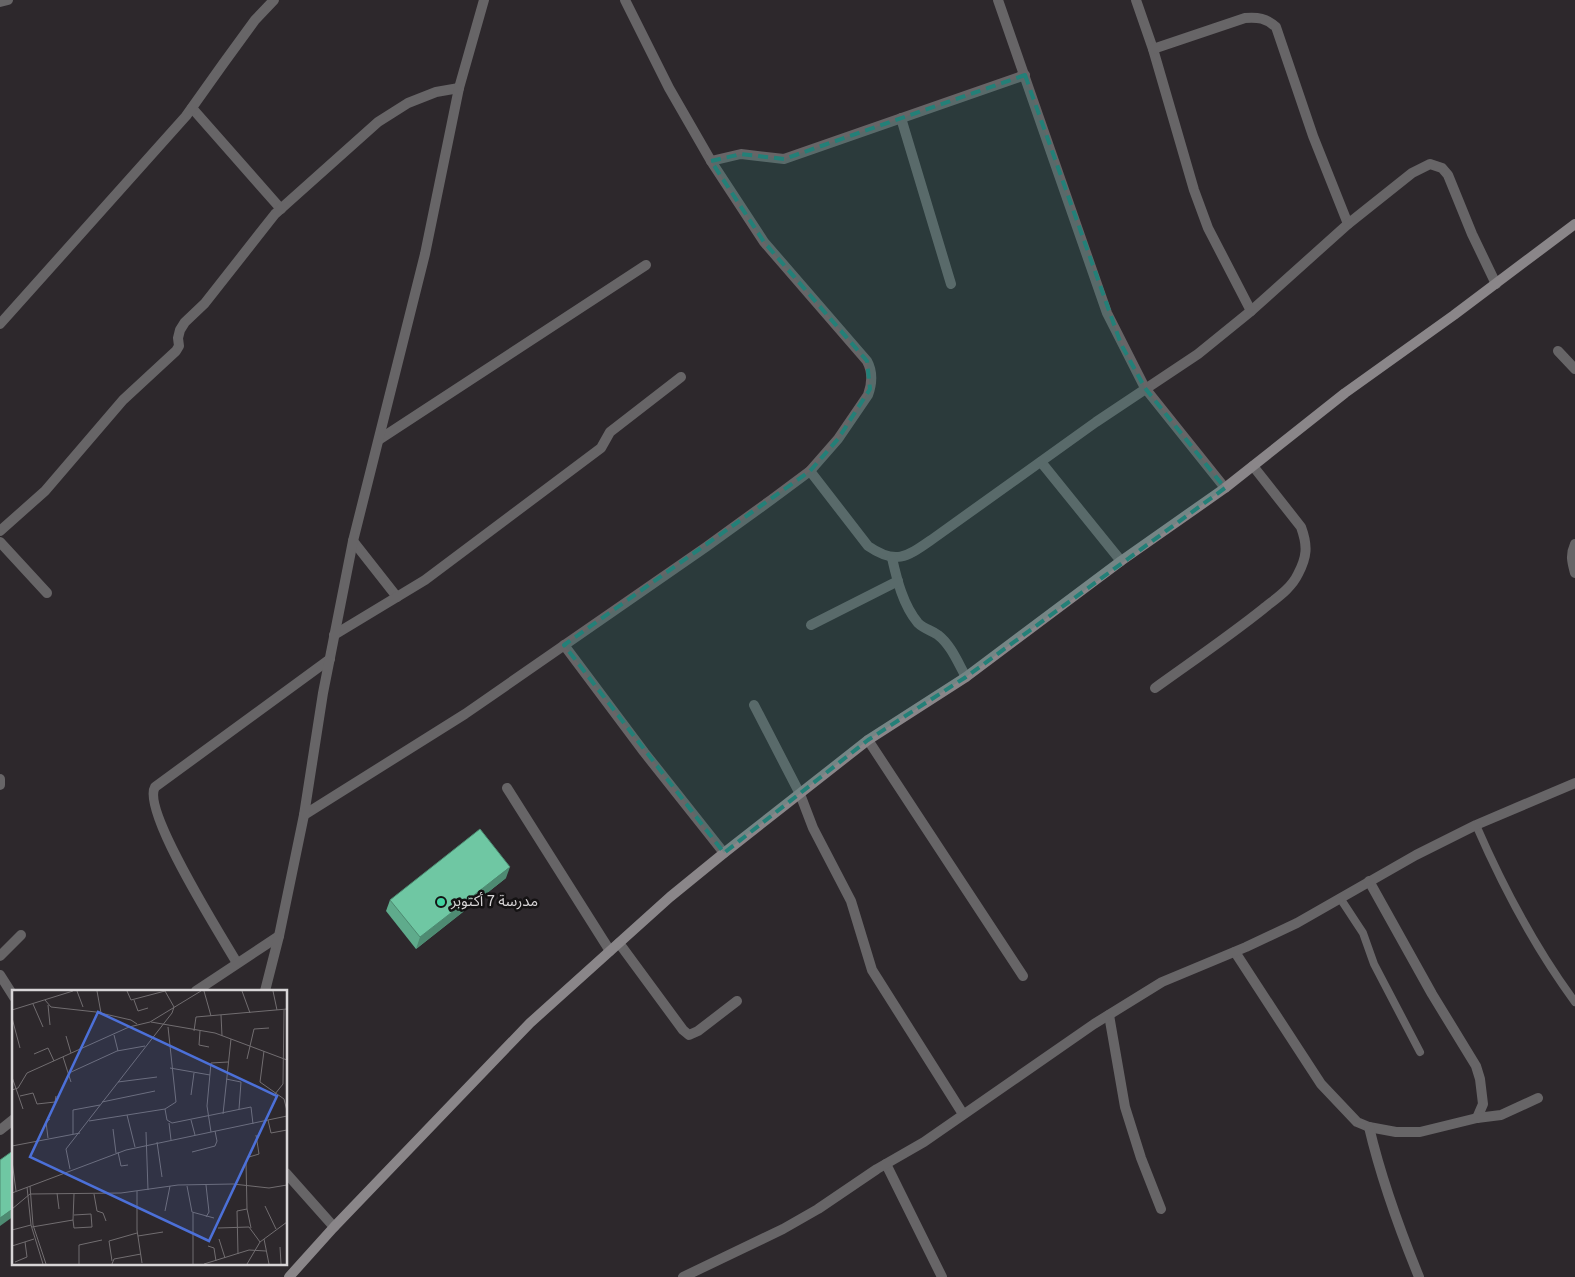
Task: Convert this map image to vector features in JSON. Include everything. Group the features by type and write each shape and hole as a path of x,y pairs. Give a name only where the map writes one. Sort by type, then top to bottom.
{"street":[{"path":"0,2 8,0"},
{"path":"0,324 192,108 255,20 274,0"},
{"path":"265,990 279,936 304,815 323,693 353,541 425,254 459,88 484,0"},
{"path":"304,815 465,714 706,547 810,471 838,439 868,395 872,379 870,366 867,361 764,242 711,161 669,88 625,0"},
{"path":"998,0 1107,313 1144,388 1225,488"},
{"path":"1136,0 1153,49 1194,190 1208,228 1251,312"},
{"path":"1153,49 1245,18 1255,17 1270,21 1276,27 1314,136 1348,224"},
{"path":"711,161 741,154 784,159 1025,75"},
{"path":"0,531 45,491 123,400 176,351 180,330 185,322 205,303 275,214 378,122 408,103 436,92 459,88"},
{"path":"192,108 281,209"},
{"path":"901,118 951,284"},
{"path":"810,471 868,546 880,554 892,558 910,553 923,546 1144,388 1198,354 1251,312 1348,224 1412,173 1426,165 1437,165 1448,175 1472,234 1496,284"},
{"path":"289,1277 334,1227 530,1023 670,897 868,740 966,676 1225,488 1344,393 1496,284 1575,224"},
{"path":"380,439 646,265"},
{"path":"1558,351 1575,370"},
{"path":"334,635 425,580 602,448 610,432 681,377"},
{"path":"1041,462 1121,562"},
{"path":"1155,688 1244,625 1282,593 1298,575 1307,551 1301,527 1253,466"},
{"path":"353,541 397,597"},
{"path":"0,542 47,593"},
{"path":"1575,544 1571,554 1575,573"},
{"path":"892,558 905,601 917,621 921,626 938,635 944,641 966,676"},
{"path":"811,625 898,581"},
{"path":"564,645 644,752 724,853"},
{"path":"237,963 176,858 156,809 153,792 162,782 330,659"},
{"path":"754,705 800,794 813,828 851,901 872,970 964,1114"},
{"path":"868,740 1023,976"},
{"path":"0,779 0,785"},
{"path":"683,1277 792,1224 818,1209 886,1164 924,1142 1109,1015 1162,982 1235,952 1297,923 1416,855 1476,825 1575,783"},
{"path":"507,788 610,951"},
{"path":"1369,881 1432,994 1476,1066 1480,1078 1483,1104 1477,1118"},
{"path":"0,956 21,935"},
{"path":"197,990 279,936"},
{"path":"619,943 683,1030 689,1035 698,1031 737,1001"},
{"path":"1235,952 1321,1084 1357,1122 1369,1127 1396,1132 1420,1132 1501,1114 1538,1098"},
{"path":"0,975 12,994"},
{"path":"1109,1015 1125,1107 1141,1158 1161,1209"},
{"path":"0,1130 12,1121"},
{"path":"1369,1127 1378,1164 1405,1244 1419,1277"},
{"path":"886,1164 942,1277"},
{"path":"288,1175 334,1227"}],"lane":[{"path":"1476,825 1494,867 1527,927 1575,1002"},
{"path":"1340,898 1363,933 1374,964 1420,1052"}],"highlighted area":[{"path":"1025,75 1121,344 1145,388 1225,488 966,677 868,740 724,853 564,645 810,471 838,439 870,389 867,361 764,242 711,161 741,154 784,159"}],"building":[{"path":"480,829 510,867 420,937 390,900"},
{"path":"12,1151 12,1209 0,1218 0,1160"}],"place":[{"name":"مدرسة 7 أكتوبر","path":"441,902"}]}
